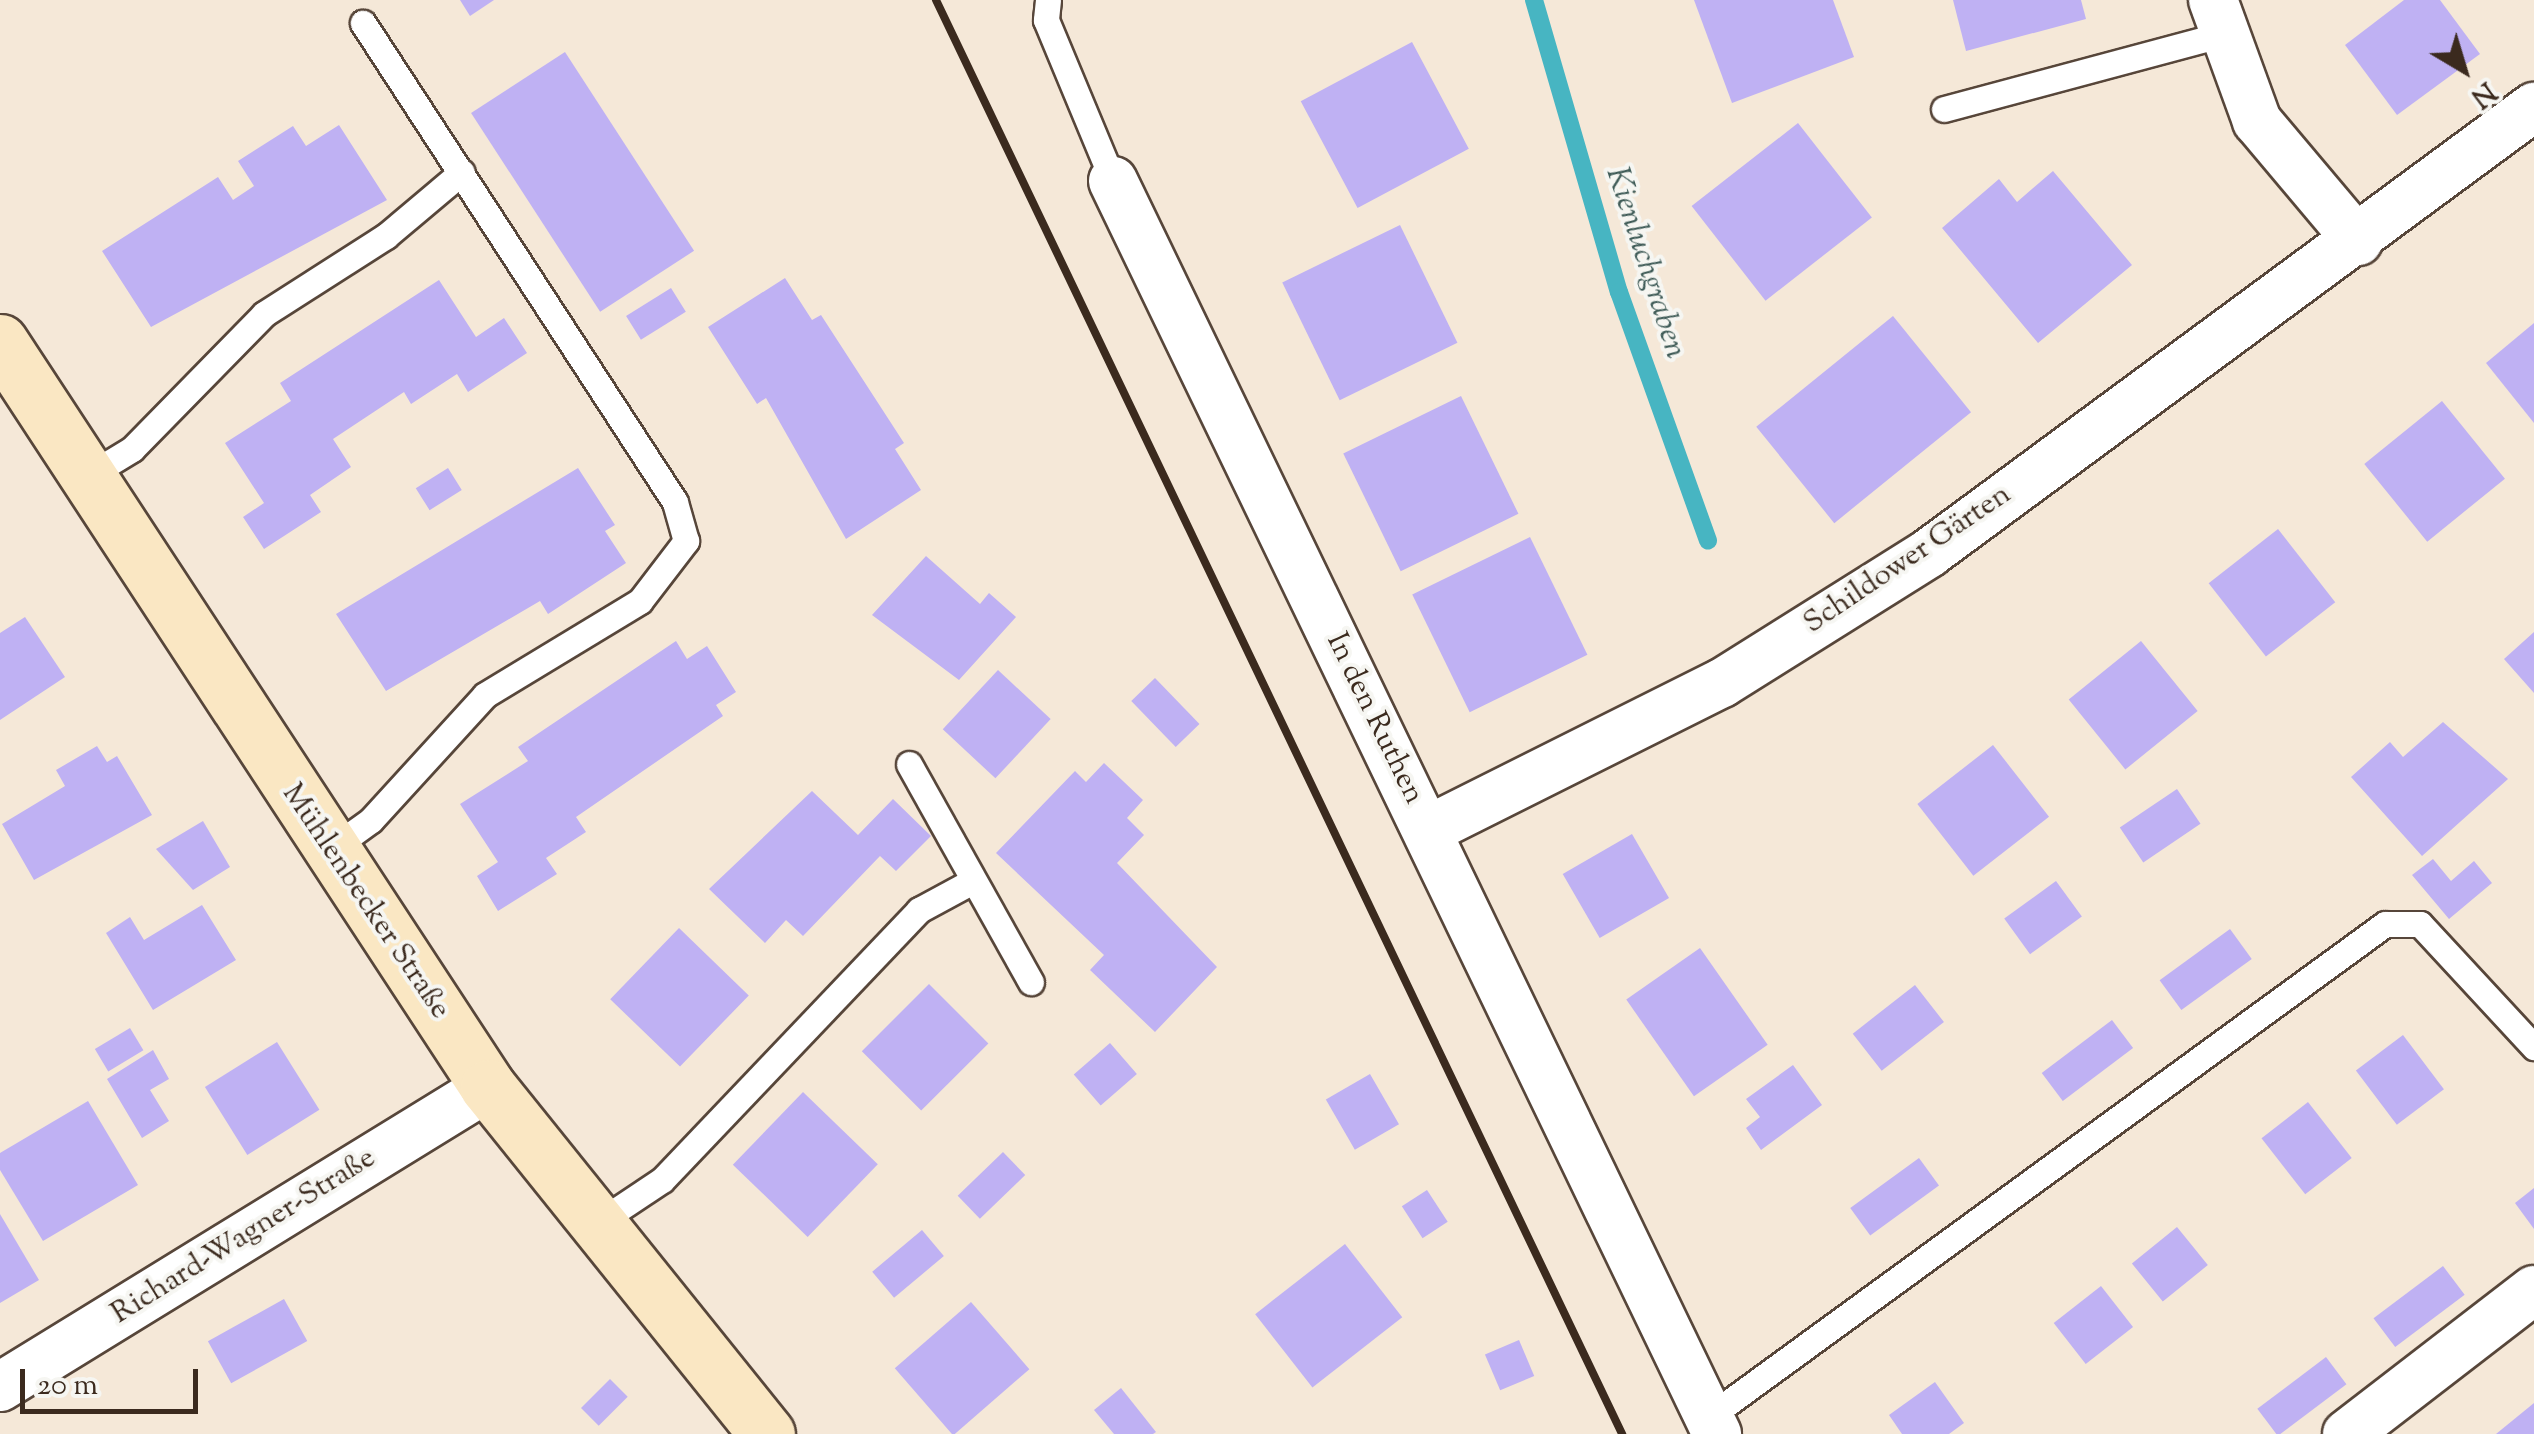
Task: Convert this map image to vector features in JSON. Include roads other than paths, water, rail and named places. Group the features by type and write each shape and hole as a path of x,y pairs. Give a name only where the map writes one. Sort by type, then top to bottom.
{"main road":[{"name":"Mühlenbecker Straße","path":"0,342 488,1087 767,1434"}],"street":[{"path":"2217,18 2257,121 2358,240"},
{"name":"Schildower Gärten","path":"1428,830 1722,683 1929,553 2534,107"},
{"name":"In den Ruthen","path":"1113,181 1713,1425"},
{"name":"Richard-Wagner-Straße","path":"0,1387 488,1087"},
{"path":"2348,1434 2534,1290"}],"lane":[{"name":"In den Ruthen","path":"1048,0 1046,20 1113,181"},
{"path":"1944,109 2217,18"},
{"path":"331,850 485,695 640,601 686,541 675,502 363,23"},
{"path":"86,477 132,449 264,314 386,236 462,172"},
{"path":"909,764 971,882 1030,982"},
{"path":"596,1224 662,1180 919,910 971,882"},
{"path":"1713,1425 2384,924 2420,924 2534,1047"}],"waterway":[{"name":"Kienluchgraben","path":"1534,0 1619,292 1708,541"}],"railway":[{"path":"936,0 1622,1434"}]}
